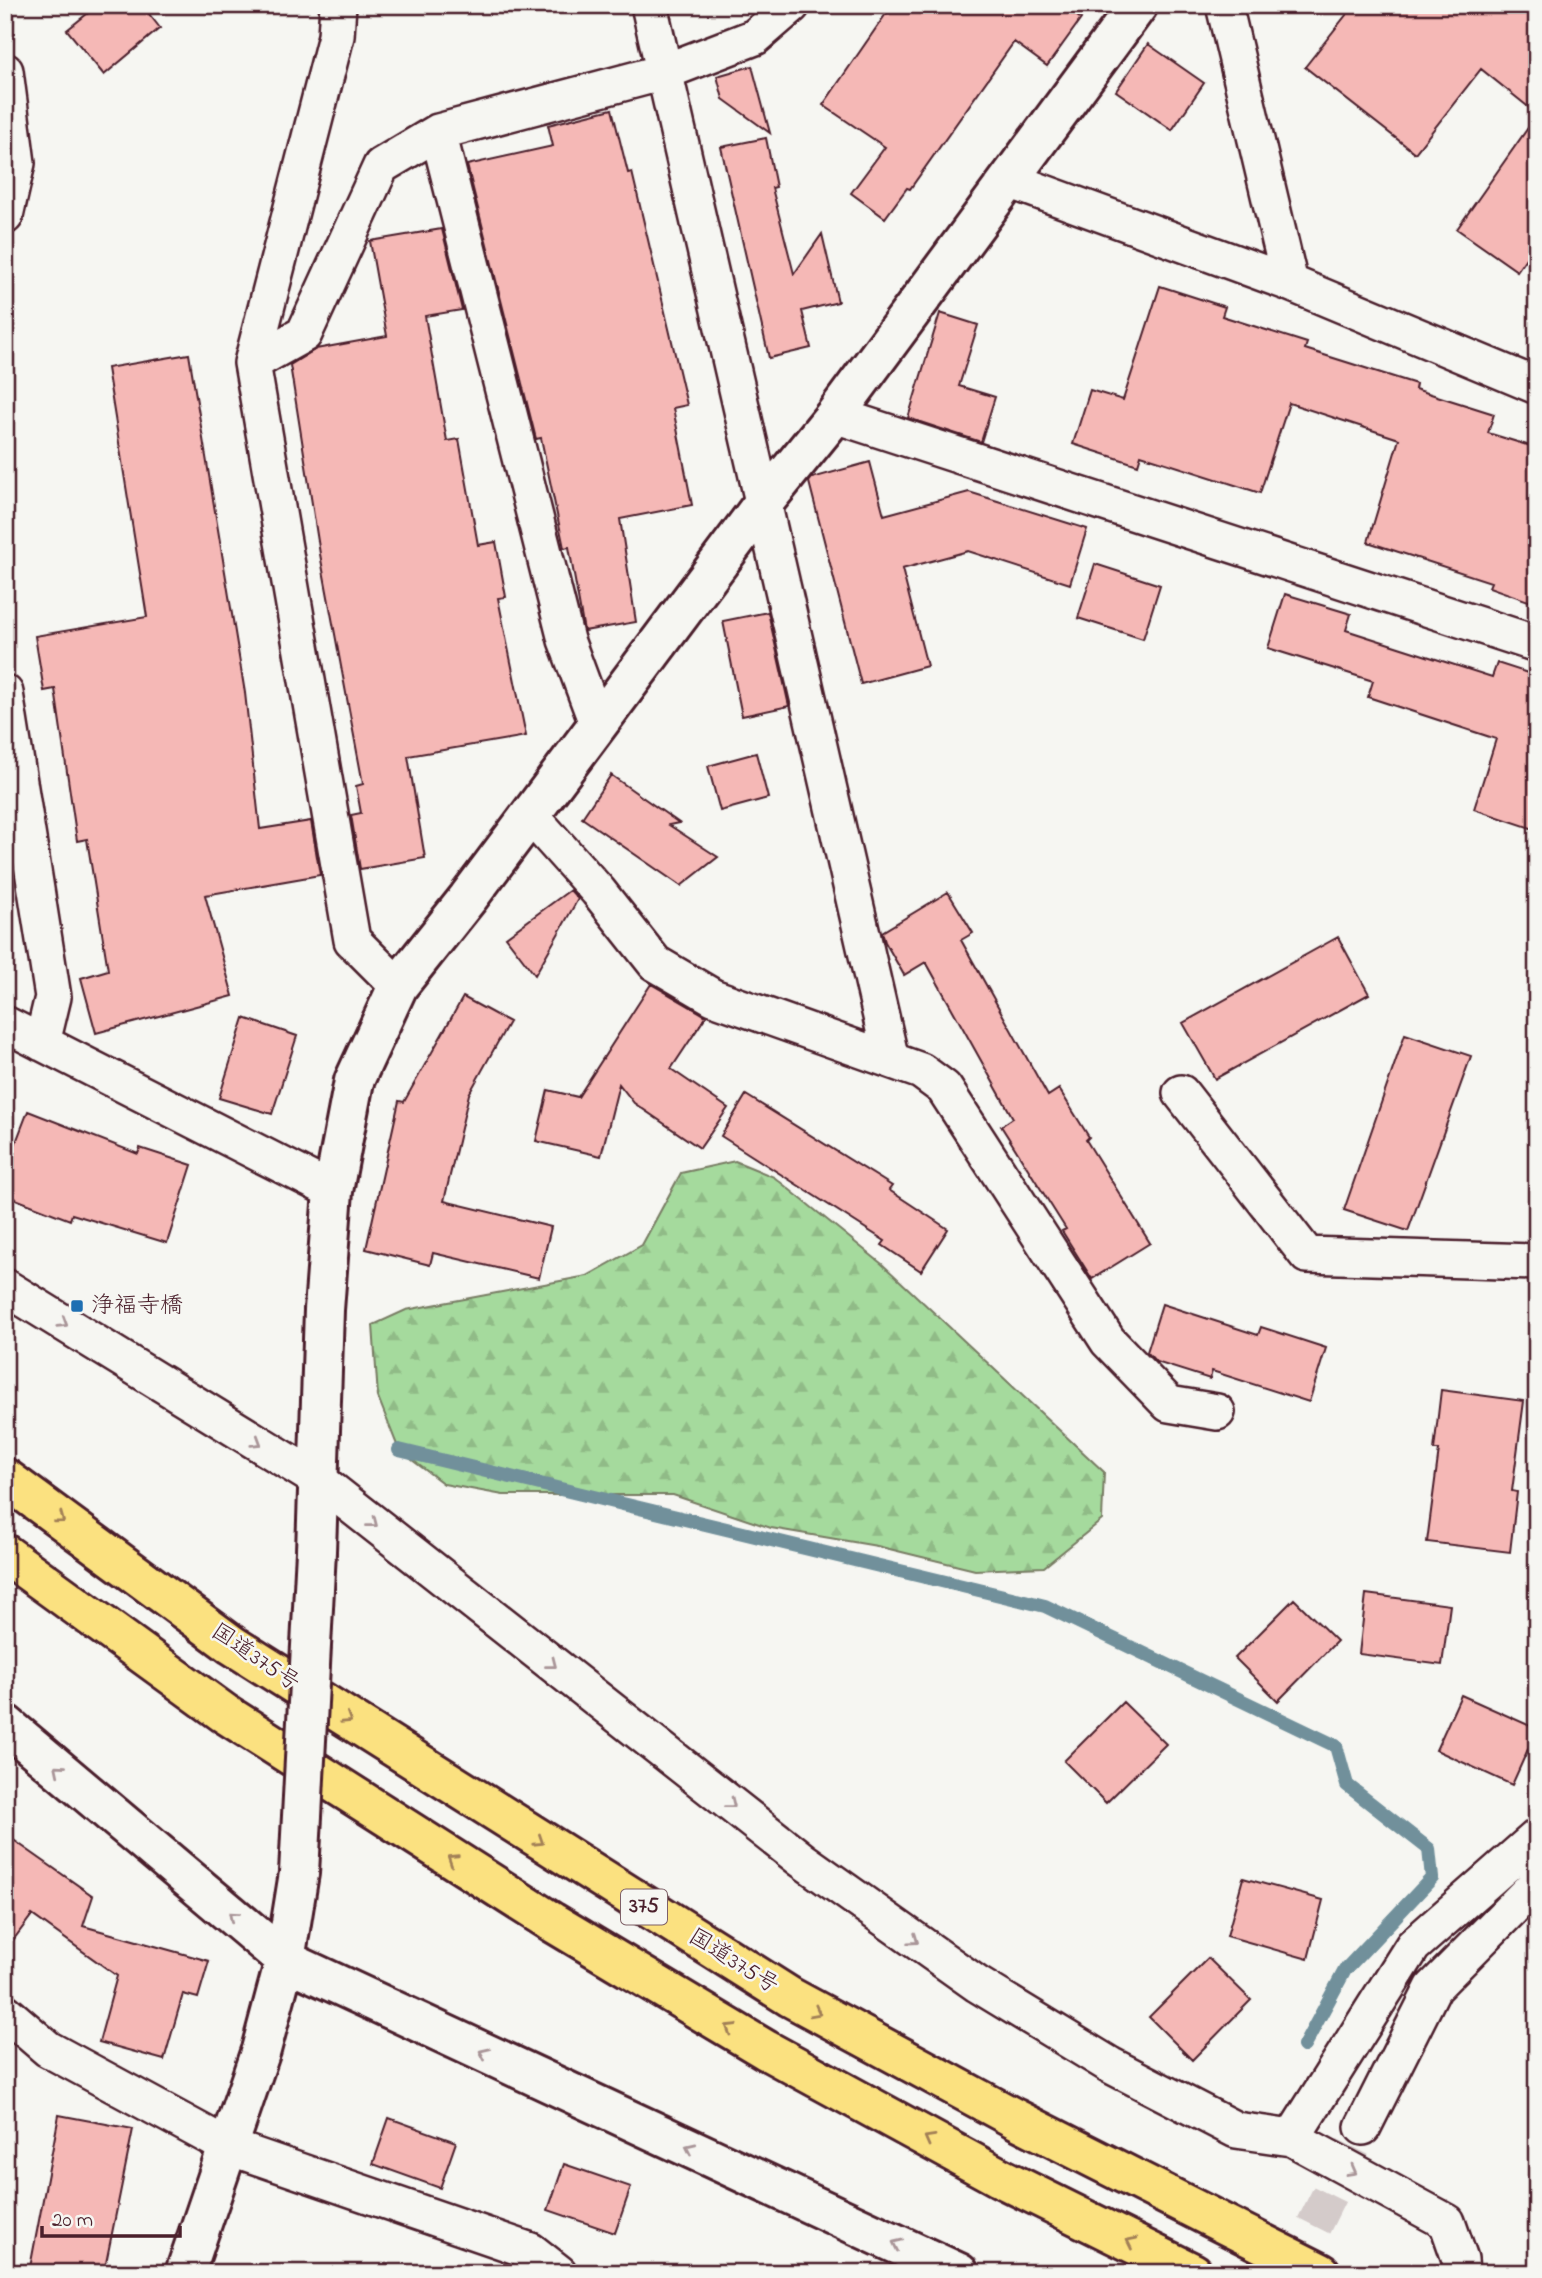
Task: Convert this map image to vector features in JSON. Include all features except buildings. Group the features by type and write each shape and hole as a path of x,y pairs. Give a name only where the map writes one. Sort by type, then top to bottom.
{"highway":[{"name":"国道375号","path":"5,1478 232,1645 790,1997 1014,2118 1321,2273"},
{"name":"375","path":"5,1554 224,1713 552,1922 779,2057 999,2177 1193,2273"}],"street":[{"path":"338,5 336,36 252,363 352,940 398,986"},
{"path":"649,5 765,501 891,1060"},
{"path":"252,363 304,334 381,166 438,132 664,72 755,37 792,5"},
{"path":"185,2273 261,2050 285,1960 299,1873 320,1481 324,1310 332,1191 354,1081 398,986 598,726 765,501 835,415 1138,5"},
{"path":"1224,5 1290,283"},
{"path":"5,71 17,163 5,215"},
{"path":"438,132 566,640 598,726"},
{"path":"1009,180 1290,283 1537,386"},
{"path":"835,415 1537,644"},
{"path":"5,693 53,997 42,1043"},
{"path":"530,815 598,891 654,963 713,997 921,1071 944,1088 1108,1341 1169,1404 1217,1412"},
{"path":"5,1024 332,1191"},
{"path":"1181,1093 1307,1255 1537,1262"},
{"path":"5,1287 320,1481 802,1860 977,1984 1110,2065 1236,2130 1292,2138 1447,2222 1460,2259 1461,2273"},
{"path":"5,1724 285,1960 959,2273"},
{"path":"1292,2138 1413,1946 1537,1837"},
{"path":"1363,2127 1433,1988 1537,1883"},
{"path":"5,2011 48,2049 229,2147 531,2251 559,2273"}],"green space":[{"path":"735,1161 774,1177 882,1264 1104,1472 1102,1520 1044,1567 975,1570 877,1546 771,1528 673,1495 503,1495 444,1484 399,1450 378,1397 373,1325 406,1310 587,1276 642,1245 681,1173"}],"waterway":[{"path":"399,1450 1045,1606 1336,1746 1347,1785 1429,1849 1432,1878 1345,1970 1304,2046"}],"tunnel":[{"path":"1290,2273 1363,2127"}],"place":[{"name":"浄福寺橋","path":"77,1306"}]}
